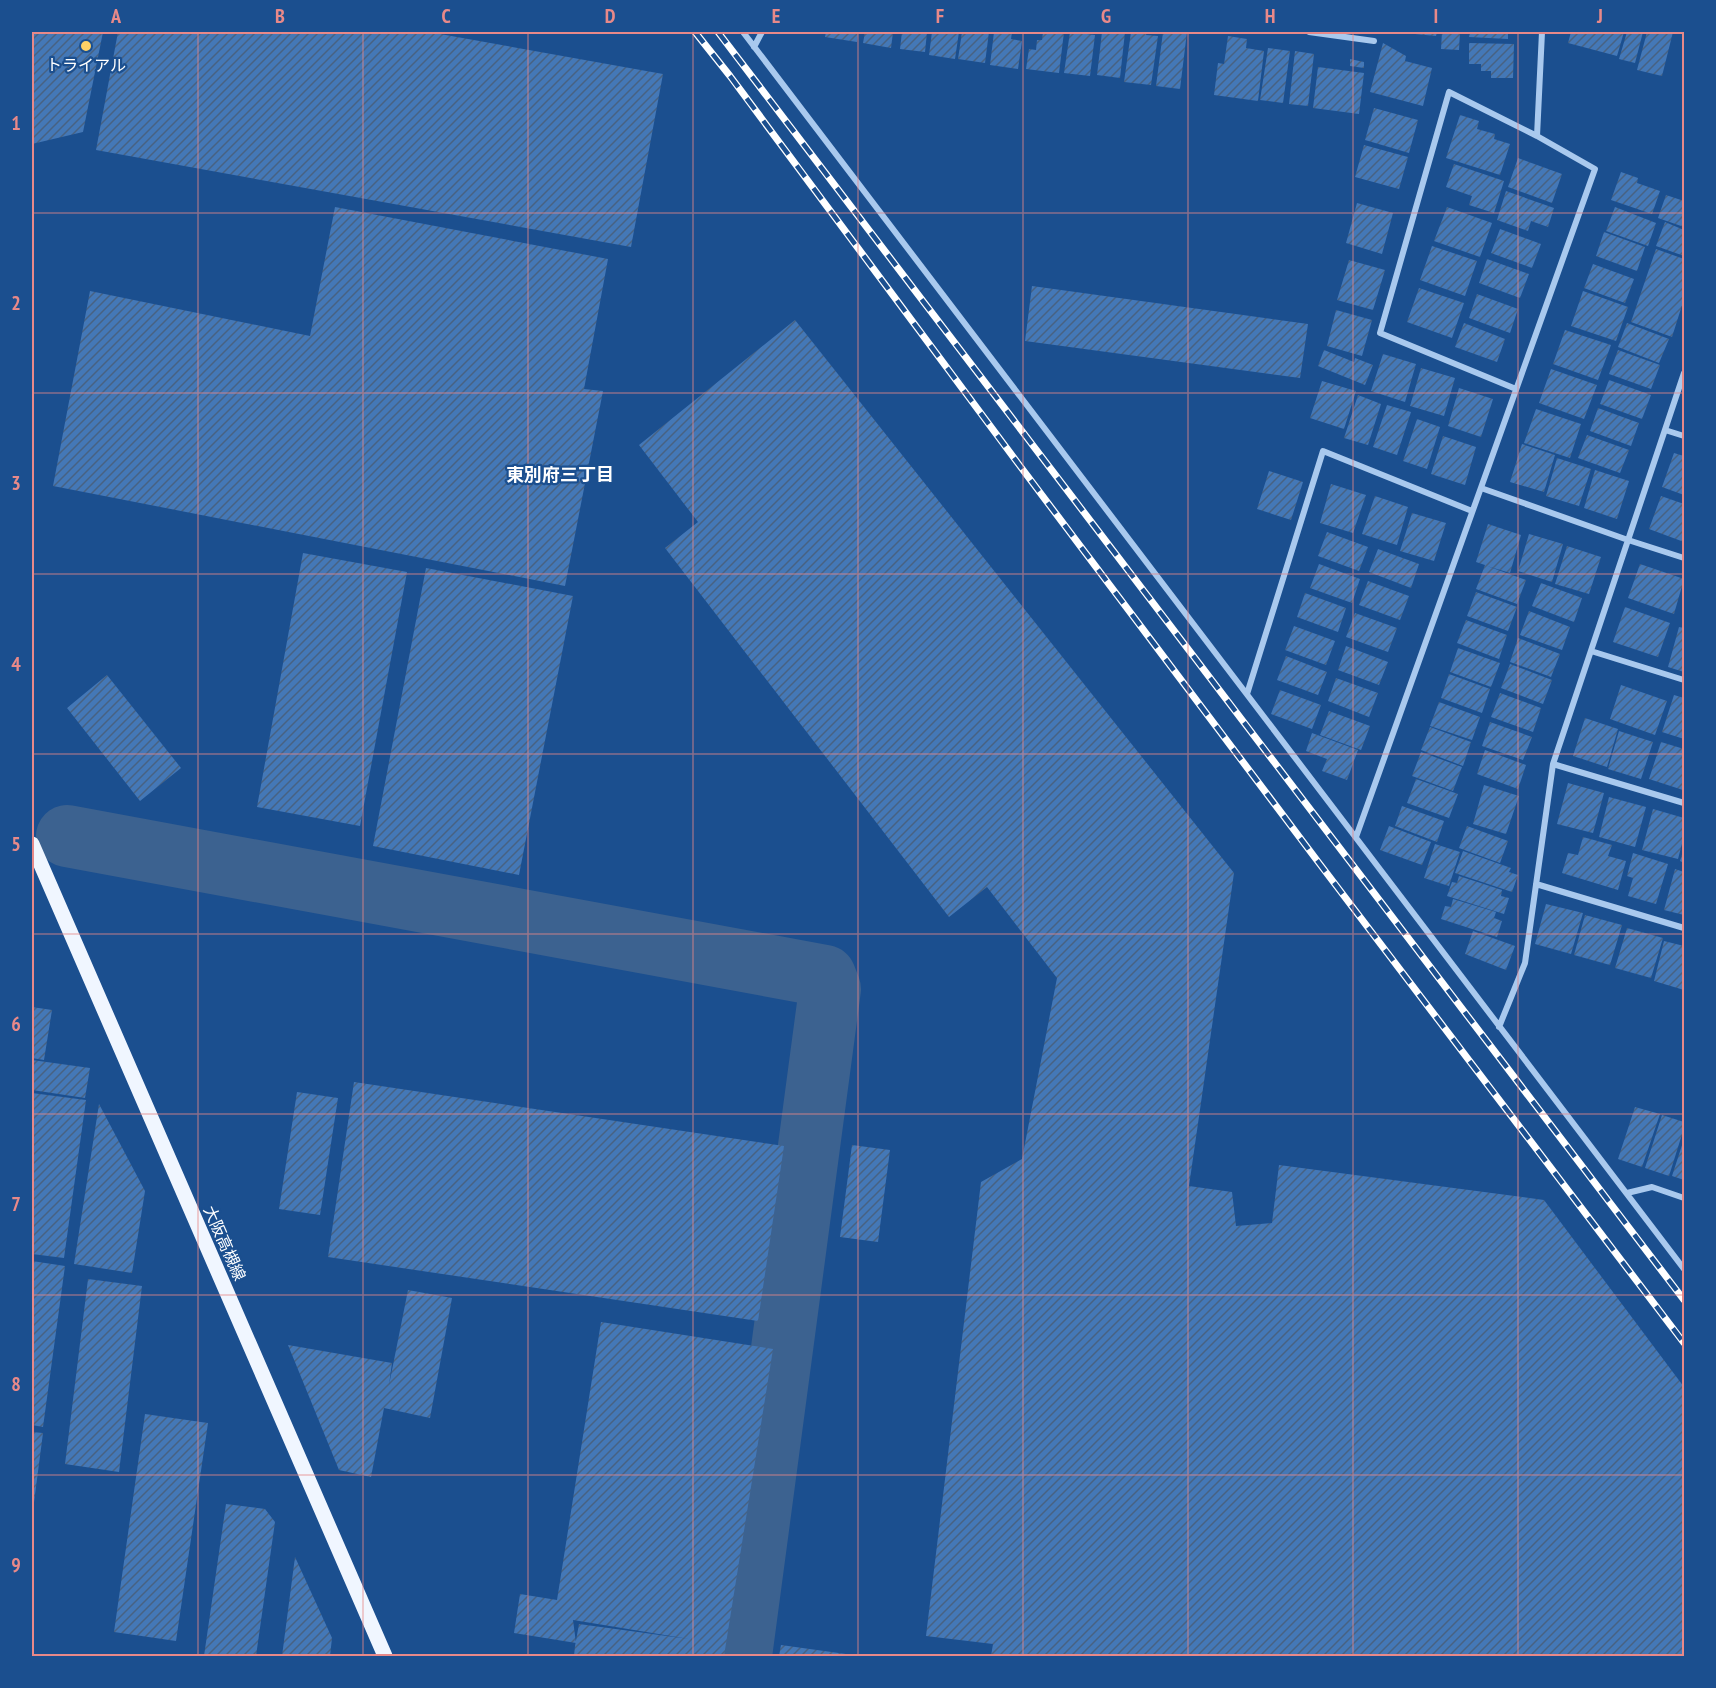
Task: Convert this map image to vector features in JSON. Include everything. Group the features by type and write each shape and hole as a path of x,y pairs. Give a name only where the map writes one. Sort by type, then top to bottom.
{"main road":[{"name":"大阪高槻線","path":"32,844 35,866 386,1656"}],"street":[{"path":"743,32 1684,1269"},
{"path":"754,47 762,32"},
{"path":"1309,32 1374,40"},
{"path":"1537,136 1542,32"},
{"path":"1356,837 1595,169 1537,136 1449,92 1380,333 1516,389"},
{"path":"1499,1027 1526,963 1553,764 1684,373"},
{"path":"1665,430 1684,436"},
{"path":"1247,694 1323,451 1472,511"},
{"path":"1481,488 1684,558"},
{"path":"1591,651 1684,680"},
{"path":"1553,764 1684,803"},
{"path":"1536,884 1684,928"},
{"path":"1627,1193 1652,1187 1684,1198"}],"building":[{"path":"32,32 103,32 83,132 32,144"},
{"path":"118,32 429,32 663,74 631,247 96,150"},
{"path":"826,32 858,32 857,42 825,37"},
{"path":"865,32 893,32 891,48 863,43"},
{"path":"902,32 927,32 925,52 900,49"},
{"path":"932,32 959,32 955,59 929,55"},
{"path":"962,32 989,32 985,63 958,59"},
{"path":"994,32 1012,32 1011,39 1022,41 1018,69 990,65"},
{"path":"1043,32 1064,32 1059,73 1026,69 1029,49 1036,50 1037,40 1042,40"},
{"path":"1070,32 1095,35 1090,76 1064,73"},
{"path":"1102,32 1125,32 1120,78 1097,75"},
{"path":"1131,32 1147,32 1146,35 1158,36 1151,85 1124,82"},
{"path":"1163,32 1187,32 1180,89 1156,86"},
{"path":"1415,32 1437,32 1436,36 1415,34"},
{"path":"1442,32 1460,32 1459,50 1441,49"},
{"path":"1470,32 1508,32 1508,39 1469,37"},
{"path":"1571,32 1624,32 1617,56 1568,43"},
{"path":"1627,32 1643,32 1635,63 1619,59"},
{"path":"1647,32 1673,32 1662,76 1637,70"},
{"path":"1228,36 1247,39 1246,48 1264,51 1258,101 1214,95 1218,63 1224,64"},
{"path":"1383,43 1406,56 1405,61 1432,68 1423,106 1370,92"},
{"path":"1469,43 1514,44 1513,78 1491,78 1491,71 1481,71 1481,64 1469,64"},
{"path":"1268,48 1290,51 1283,103 1260,100"},
{"path":"1295,51 1314,54 1308,106 1289,104"},
{"path":"1350,59 1364,62 1364,68 1350,66"},
{"path":"1318,67 1364,73 1359,114 1313,108"},
{"path":"1374,108 1418,120 1409,153 1365,140"},
{"path":"1460,115 1479,121 1477,129 1495,134 1494,139 1510,144 1500,175 1446,158"},
{"path":"1364,145 1408,157 1399,189 1355,177"},
{"path":"1518,158 1562,174 1552,203 1508,187"},
{"path":"1454,164 1504,181 1494,213 1469,205 1472,196 1446,187"},
{"path":"1621,172 1638,178 1637,183 1660,191 1652,214 1611,200"},
{"path":"1506,191 1554,208 1548,227 1531,221 1528,231 1497,220"},
{"path":"1666,195 1684,201 1684,227 1658,218"},
{"path":"1357,203 1393,213 1382,254 1346,243"},
{"path":"335,207 608,259 584,389 603,391 565,586 53,486 90,291 310,336"},
{"path":"1447,207 1492,223 1480,257 1434,241"},
{"path":"1615,207 1656,223 1648,246 1606,231"},
{"path":"1665,222 1684,230 1684,256 1656,246"},
{"path":"1500,229 1541,244 1532,268 1491,253"},
{"path":"1604,232 1645,247 1637,271 1596,256"},
{"path":"1432,246 1477,261 1465,296 1420,280"},
{"path":"1656,249 1684,259 1684,299 1672,337 1631,322"},
{"path":"1487,259 1529,274 1520,298 1479,283"},
{"path":"1349,260 1385,270 1373,310 1337,300"},
{"path":"1593,264 1634,279 1625,303 1584,288"},
{"path":"1032,286 1308,324 1300,378 1025,341"},
{"path":"1419,288 1464,303 1452,338 1407,322"},
{"path":"1583,291 1628,307 1616,341 1571,326"},
{"path":"1477,294 1518,309 1510,333 1469,318"},
{"path":"1336,310 1372,320 1362,356 1327,346"},
{"path":"795,320 1234,873 1189,1186 1232,1192 1236,1226 1272,1223 1279,1165 1544,1200 1684,1387 1684,1656 991,1656 993,1644 926,1636 981,1182 1022,1159 1057,978 987,887 949,917 665,548 698,522 639,445"},
{"path":"1464,323 1505,339 1497,362 1455,347"},
{"path":"1627,323 1669,339 1659,363 1618,347"},
{"path":"1565,330 1611,345 1598,380 1553,364"},
{"path":"1324,350 1354,362 1355,358 1373,365 1365,385 1318,366"},
{"path":"1618,350 1660,365 1651,389 1609,374"},
{"path":"1383,354 1416,364 1405,402 1371,391"},
{"path":"1421,368 1455,378 1444,416 1410,406"},
{"path":"1551,369 1597,385 1584,419 1539,403"},
{"path":"1609,380 1651,395 1642,419 1600,404"},
{"path":"1322,381 1356,391 1344,429 1310,418"},
{"path":"1459,388 1493,399 1481,437 1448,426"},
{"path":"1358,395 1381,404 1368,445 1344,438"},
{"path":"1387,405 1411,412 1397,455 1373,447"},
{"path":"1598,408 1639,423 1631,446 1590,431"},
{"path":"1536,409 1581,424 1570,458 1524,443"},
{"path":"1417,419 1440,427 1427,469 1403,461"},
{"path":"1587,435 1629,450 1620,473 1578,458"},
{"path":"1443,436 1476,447 1465,485 1431,474"},
{"path":"1522,444 1555,455 1544,492 1510,482"},
{"path":"1674,453 1684,456 1684,495 1662,487"},
{"path":"1557,458 1591,469 1579,506 1546,496"},
{"path":"1595,470 1629,481 1617,519 1584,508"},
{"path":"1269,471 1303,482 1291,520 1257,509"},
{"path":"1331,484 1366,495 1353,533 1320,523"},
{"path":"1375,496 1408,507 1397,545 1362,534"},
{"path":"1661,496 1684,504 1684,542 1649,529"},
{"path":"1412,513 1446,523 1434,561 1400,551"},
{"path":"1488,524 1521,535 1510,573 1487,566 1526,580 1517,604 1476,589 1485,565 1476,562"},
{"path":"1327,532 1368,547 1359,571 1318,556"},
{"path":"1529,534 1563,544 1552,582 1518,571"},
{"path":"1567,546 1601,557 1589,594 1555,584"},
{"path":"1378,549 1419,564 1411,588 1369,572"},
{"path":"303,553 407,572 360,826 257,807"},
{"path":"1319,564 1360,579 1352,603 1310,588"},
{"path":"1640,564 1684,579 1674,614 1628,598"},
{"path":"426,568 573,596 519,875 373,846"},
{"path":"1368,581 1409,596 1400,620 1359,605"},
{"path":"1541,583 1582,598 1574,622 1532,606"},
{"path":"1476,592 1517,607 1508,631 1467,616"},
{"path":"1305,593 1346,608 1338,632 1297,617"},
{"path":"1625,607 1670,623 1658,657 1613,642"},
{"path":"1529,611 1570,627 1562,650 1520,635"},
{"path":"1355,613 1397,628 1388,652 1346,637"},
{"path":"1466,620 1507,635 1499,659 1457,643"},
{"path":"1294,626 1335,641 1326,665 1285,650"},
{"path":"1679,627 1684,628 1684,672 1668,667"},
{"path":"1518,638 1560,654 1551,677 1510,662"},
{"path":"1346,646 1388,662 1379,685 1338,670"},
{"path":"1458,648 1500,663 1491,687 1450,672"},
{"path":"1286,656 1327,672 1318,695 1277,680"},
{"path":"1510,664 1552,680 1543,704 1501,688"},
{"path":"1449,674 1490,689 1482,713 1441,698"},
{"path":"107,675 181,768 140,801 67,708"},
{"path":"1336,678 1378,693 1369,717 1328,701"},
{"path":"1621,685 1667,701 1655,735 1610,719"},
{"path":"1280,690 1321,705 1312,729 1271,714"},
{"path":"1500,693 1541,708 1533,732 1491,717"},
{"path":"1674,695 1684,698 1684,739 1662,732"},
{"path":"1439,702 1480,717 1472,740 1430,726"},
{"path":"1329,711 1370,726 1361,750 1320,735"},
{"path":"1585,718 1618,729 1607,767 1573,756"},
{"path":"1490,722 1532,737 1523,760 1482,746"},
{"path":"1430,727 1471,742 1463,766 1421,750"},
{"path":"1619,731 1653,742 1641,779 1608,769"},
{"path":"1312,733 1358,750 1347,780 1322,771 1327,759 1306,751"},
{"path":"1661,742 1684,749 1683,790 1649,779"},
{"path":"1485,750 1526,765 1518,789 1477,774"},
{"path":"1421,752 1462,767 1453,791 1412,776"},
{"path":"1416,779 1458,794 1449,818 1407,803"},
{"path":"1568,783 1604,793 1593,833 1557,824"},
{"path":"1484,785 1519,796 1506,834 1473,824"},
{"path":"1609,797 1646,807 1635,847 1599,837"},
{"path":"1402,806 1444,821 1437,842 1395,826"},
{"path":"1653,809 1684,818 1684,836 1678,859 1642,850"},
{"path":"1389,826 1431,842 1422,865 1380,850"},
{"path":"1467,826 1508,841 1500,863 1459,848"},
{"path":"1583,837 1612,845 1608,856 1626,861 1618,890 1562,873 1568,853 1578,855"},
{"path":"1435,844 1460,852 1449,886 1424,878"},
{"path":"1684,848 1684,863 1680,861"},
{"path":"1463,851 1511,868 1509,872 1518,875 1512,892 1455,873"},
{"path":"1633,853 1668,864 1656,904 1628,896 1633,878 1627,876"},
{"path":"1675,869 1684,872 1684,915 1664,910"},
{"path":"1459,876 1502,890 1501,896 1509,898 1504,914 1447,896 1452,882 1457,883"},
{"path":"1453,899 1496,912 1494,918 1502,921 1497,937 1441,919 1445,906 1451,907"},
{"path":"1546,904 1583,913 1571,954 1535,944"},
{"path":"1585,915 1622,925 1610,965 1574,955"},
{"path":"1627,928 1663,938 1651,978 1615,968"},
{"path":"1473,931 1515,946 1506,970 1465,954"},
{"path":"1664,941 1684,946 1684,990 1654,981"},
{"path":"32,1007 52,1010 44,1060 32,1058"},
{"path":"32,1060 90,1068 85,1098 32,1090"},
{"path":"354,1082 784,1146 758,1321 328,1257"},
{"path":"297,1092 338,1098 320,1215 279,1209"},
{"path":"32,1093 86,1100 64,1258 32,1254"},
{"path":"99,1104 145,1191 132,1273 74,1264"},
{"path":"1635,1107 1660,1114 1642,1167 1618,1159"},
{"path":"1662,1115 1684,1122 1669,1176 1645,1168"},
{"path":"1684,1139 1684,1180 1672,1176"},
{"path":"852,1145 890,1150 878,1242 840,1237"},
{"path":"32,1261 65,1266 43,1427 32,1425"},
{"path":"88,1279 142,1286 119,1472 65,1464"},
{"path":"408,1290 452,1298 430,1418 384,1408 371,1477 339,1470 288,1345 392,1363 389,1385"},
{"path":"601,1322 773,1349 724,1656 574,1656 576,1643 514,1633 520,1594 557,1600","holes":["573,1620 689,1639 579,1624 576,1642"]},
{"path":"145,1414 208,1423 176,1641 114,1632"},
{"path":"32,1432 43,1433 33,1510 32,1510"},
{"path":"226,1504 265,1509 275,1522 256,1656 204,1656"},
{"path":"295,1557 332,1638 330,1656 282,1656"},
{"path":"781,1645 853,1655 779,1656"}],"waterway":[{"path":"67,836 825,976 830,989 741,1656"}],"railway":[{"path":"695,32 1319,863 1684,1343"},
{"path":"718,32 1684,1300"}],"place":[{"name":"トライアル","path":"86,46"}],"district":[{"name":"東別府三丁目","path":"560,475"}]}
